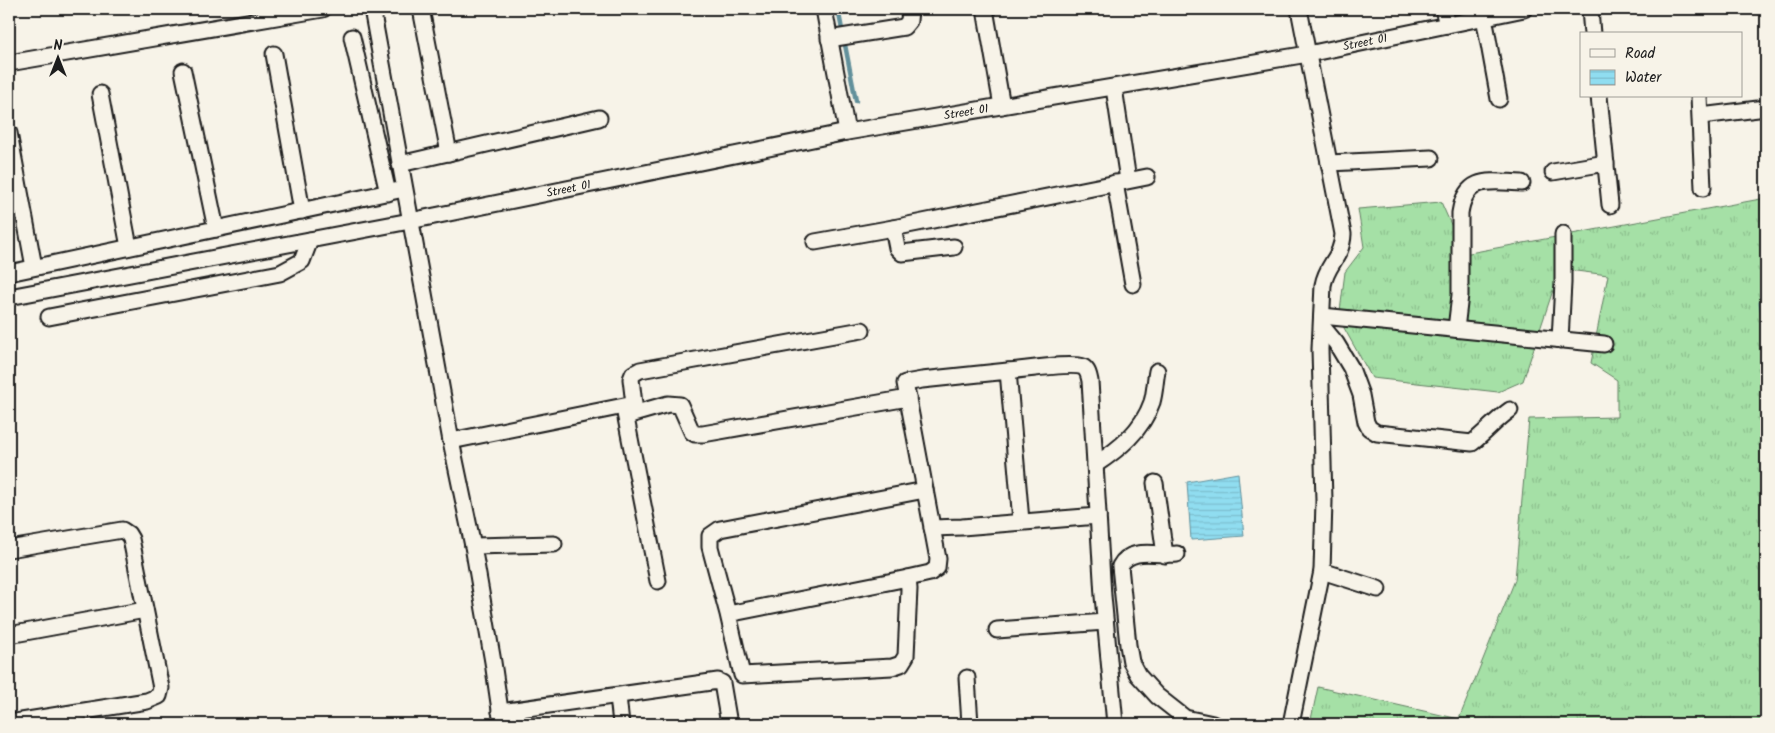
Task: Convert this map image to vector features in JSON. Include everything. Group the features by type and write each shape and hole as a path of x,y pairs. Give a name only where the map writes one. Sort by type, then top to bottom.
{"street":[{"path":"9,63 323,9"},
{"path":"372,9 451,441 473,546 501,718 618,696 718,681 722,683 729,724"},
{"path":"421,9 450,153"},
{"path":"824,9 839,38 847,132"},
{"path":"839,38 904,27 910,21 910,9"},
{"path":"984,9 1002,106"},
{"path":"1291,724 1322,571 1324,501 1320,350 1325,275 1342,246 1343,234 1299,9"},
{"path":"1443,9 1447,25"},
{"name":"Street 01","path":"9,297 410,221 847,132 1308,54 1524,9"},
{"path":"1590,9 1592,32"},
{"path":"1484,17 1499,99"},
{"path":"352,37 388,193"},
{"path":"274,54 302,211"},
{"path":"183,71 216,229"},
{"path":"1114,88 1121,182 1134,284"},
{"path":"100,94 130,247"},
{"path":"1599,98 1610,205"},
{"path":"1699,98 1703,188"},
{"path":"1701,116 1766,108"},
{"path":"400,164 598,118"},
{"path":"9,133 34,267"},
{"path":"1329,163 1431,158"},
{"path":"1553,172 1606,162"},
{"path":"815,242 1147,177"},
{"path":"1456,329 1460,296 1460,213 1462,200 1469,189 1480,182 1522,183"},
{"path":"9,273 404,189"},
{"path":"892,228 897,248 902,253 954,246"},
{"path":"1560,340 1563,234"},
{"path":"49,317 280,273 302,261 310,240"},
{"path":"1322,321 1456,329 1604,344"},
{"path":"1322,321 1351,368 1361,395 1366,422 1369,428 1377,432 1472,443 1484,434 1497,419 1510,410"},
{"path":"658,580 628,409 633,374 640,370 862,330"},
{"path":"728,614 908,578 930,573 937,568 938,560 905,383 1008,371 1068,366 1085,368 1090,381 1105,622 1115,724"},
{"path":"1008,371 1021,521"},
{"path":"1095,466 1116,451 1142,424 1152,401 1157,371"},
{"path":"451,441 628,409 668,404 680,405 692,432 703,434 908,398"},
{"path":"1155,483 1171,555 1138,553 1131,555 1120,566 1131,662 1138,675 1157,696 1185,718 1213,724"},
{"path":"908,578 906,656 901,664 742,675 710,547 710,536 720,529 925,490"},
{"path":"932,528 1098,516"},
{"path":"9,549 122,530 128,534 131,539 161,688 159,696 147,701 9,723"},
{"path":"473,546 554,544"},
{"path":"1322,571 1378,588"},
{"path":"9,635 145,610"},
{"path":"997,630 1105,622"},
{"path":"966,678 970,724"},
{"path":"618,696 621,724"}],"green space":[{"path":"1766,198 1766,724 1310,724 1318,687 1459,719 1515,580 1529,419 1617,417 1617,380 1591,363 1608,275 1560,269 1523,381 1498,392 1372,378 1339,319 1345,272 1364,247 1358,209 1441,202 1464,254"}],"water":[{"path":"1759,302 1766,302 1766,345"},
{"path":"1238,473 1244,536 1191,540 1187,482"}],"waterway":[{"path":"838,9 856,101"}]}
